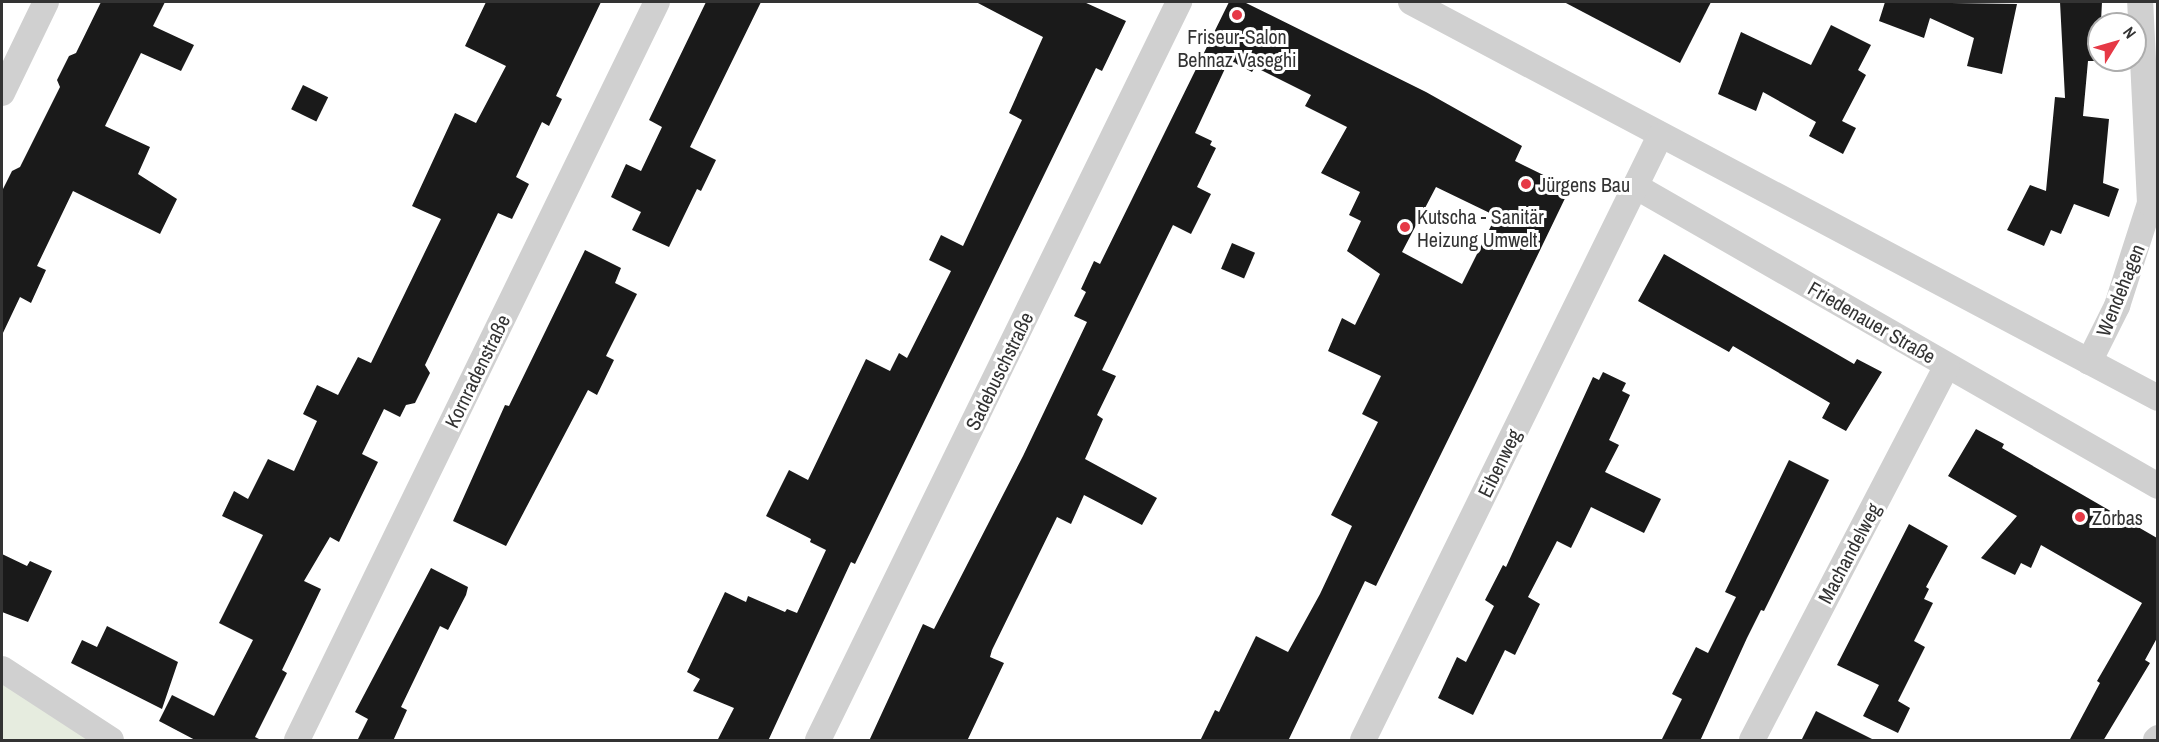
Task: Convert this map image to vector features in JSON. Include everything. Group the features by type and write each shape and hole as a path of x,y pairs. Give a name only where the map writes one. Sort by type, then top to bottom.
{"street":[{"path":"2,93 46,2"},
{"name":"Kornradenstraße","path":"297,741 657,2"},
{"name":"Sadebuschstraße","path":"818,741 1179,2"},
{"path":"1411,2 2157,398"},
{"name":"Wendehagen","path":"2089,362 2117,306 2150,203 2140,2"},
{"path":"1635,186 1660,136"},
{"name":"Friedenauer Straße","path":"1635,186 2157,486"},
{"name":"Eibenweg","path":"1363,741 1635,186"},
{"name":"Machandelweg","path":"1752,741 1947,366"},
{"path":"2,669 111,741"}],"shaded area":[{"path":"2,664 124,740 2,740"}],"building":[{"path":"101,2 165,2 153,26 194,45 181,71 141,53 105,126 150,147 138,174 177,199 160,234 73,191 37,266 46,270 31,303 20,297 2,335 2,191 12,171 20,167 60,87 57,80 69,56 76,53"},
{"path":"486,2 601,2 556,96 562,99 549,126 542,122 516,177 529,184 512,219 498,213 425,365 430,373 415,403 406,405 400,417 384,409 362,454 378,462 339,542 330,537 304,581 321,589 282,670 287,673 255,737 263,741 197,741 159,721 172,695 214,716 253,640 219,623 263,535 222,516 234,491 248,499 268,459 294,471 317,421 303,414 317,385 338,395 358,357 371,363 441,219 412,206 455,113 476,123 506,66 465,46"},
{"path":"706,2 761,2 690,147 716,160 701,191 697,189 669,247 632,230 641,212 611,197 626,164 641,171 662,127 649,120"},
{"path":"976,2 1084,2 1126,21 1102,71 1096,68 855,564 851,562 768,741 717,741 734,708 693,691 700,679 687,672 725,592 746,602 748,596 785,612 787,609 797,613 826,550 810,542 811,539 766,516 789,470 808,480 866,359 890,371 899,353 907,358 951,271 929,260 941,235 963,246 1022,120 1009,113 1043,37"},
{"path":"1229,2 1244,2 1426,92 1522,146 1515,161 1570,188 1376,586 1365,581 1288,741 1200,741 1215,710 1219,712 1256,636 1288,652 1320,594 1352,526 1331,515 1378,422 1362,414 1381,376 1328,351 1342,318 1355,325 1380,274 1347,251 1361,221 1349,215 1360,192 1321,173 1347,127 1305,106 1311,95 1255,67 1252,72 1229,60 1195,133 1212,141 1210,145 1216,148 1197,187 1211,194 1191,234 1173,225 1102,370 1116,376 1097,415 1103,419 1085,459 1157,498 1142,525 1084,495 1071,524 1057,517 992,650 990,657 1004,663 967,741 869,741 923,624 934,629 1023,456 1087,322 1074,316 1086,292 1081,289 1094,261 1100,264","holes":["1436,187 1496,216 1462,284 1402,252"]},
{"path":"1564,2 1711,2 1680,63"},
{"path":"1885,2 2017,4 2002,74 1967,66 1974,38 1930,18 1924,38 1879,21"},
{"path":"2060,2 2102,2 2101,12 2087,12 2087,72 2083,116 2109,119 2103,183 2119,189 2109,217 2074,204 2061,234 2051,230 2044,246 2007,230 2030,185 2046,191 2055,97 2065,98"},
{"path":"1831,25 1871,45 1858,70 1866,75 1842,121 1856,128 1843,154 1809,136 1816,122 1763,92 1756,111 1718,94 1741,32 1811,65"},
{"path":"303,85 328,97 316,122 291,109"},
{"path":"1232,243 1255,253 1244,279 1221,269"},
{"path":"585,250 621,268 615,283 637,294 606,356 614,360 597,395 588,390 506,546 453,521 505,405 509,406"},
{"path":"1664,254 1854,364 1857,359 1882,372 1846,431 1822,418 1830,403 1733,346 1729,352 1638,301"},
{"path":"1603,372 1626,383 1622,391 1630,395 1609,440 1619,445 1605,472 1661,499 1644,533 1591,507 1571,548 1557,541 1528,597 1540,604 1515,655 1505,650 1473,715 1438,698 1457,657 1466,662 1494,606 1485,600 1503,565 1506,567 1593,377 1599,380"},
{"path":"1976,429 2004,444 2002,448 2157,538 2157,638 2145,660 2150,663 2103,741 2069,741 2100,683 2097,681 2142,603 2041,545 2031,568 2021,563 2015,575 1981,558 2017,516 1948,476"},
{"path":"1789,460 1829,480 1764,611 1761,610 1747,638 1700,741 1661,741 1682,699 1672,694 1696,647 1708,653 1736,597 1725,592"},
{"path":"1909,524 1948,546 1926,587 1929,589 1924,599 1933,603 1914,641 1925,647 1898,701 1910,708 1898,733 1863,716 1879,685 1837,665"},
{"path":"2,554 27,566 30,561 52,571 28,622 2,612"},
{"path":"431,568 468,587 466,595 448,630 440,626 401,707 407,710 393,741 357,741 368,719 355,712"},
{"path":"107,626 178,662 162,709 71,663 82,640 97,647"},
{"path":"1816,711 1876,741 1801,741"}],"place":[{"name":"Friseur-Salon Behnaz Vaseghi","path":"1237,15"},
{"name":"Jürgens Bau","path":"1526,184"},
{"name":"Kutscha - Sanitär Heizung Umwelt","path":"1405,227"},
{"name":"Zorbas","path":"2080,517"}]}
